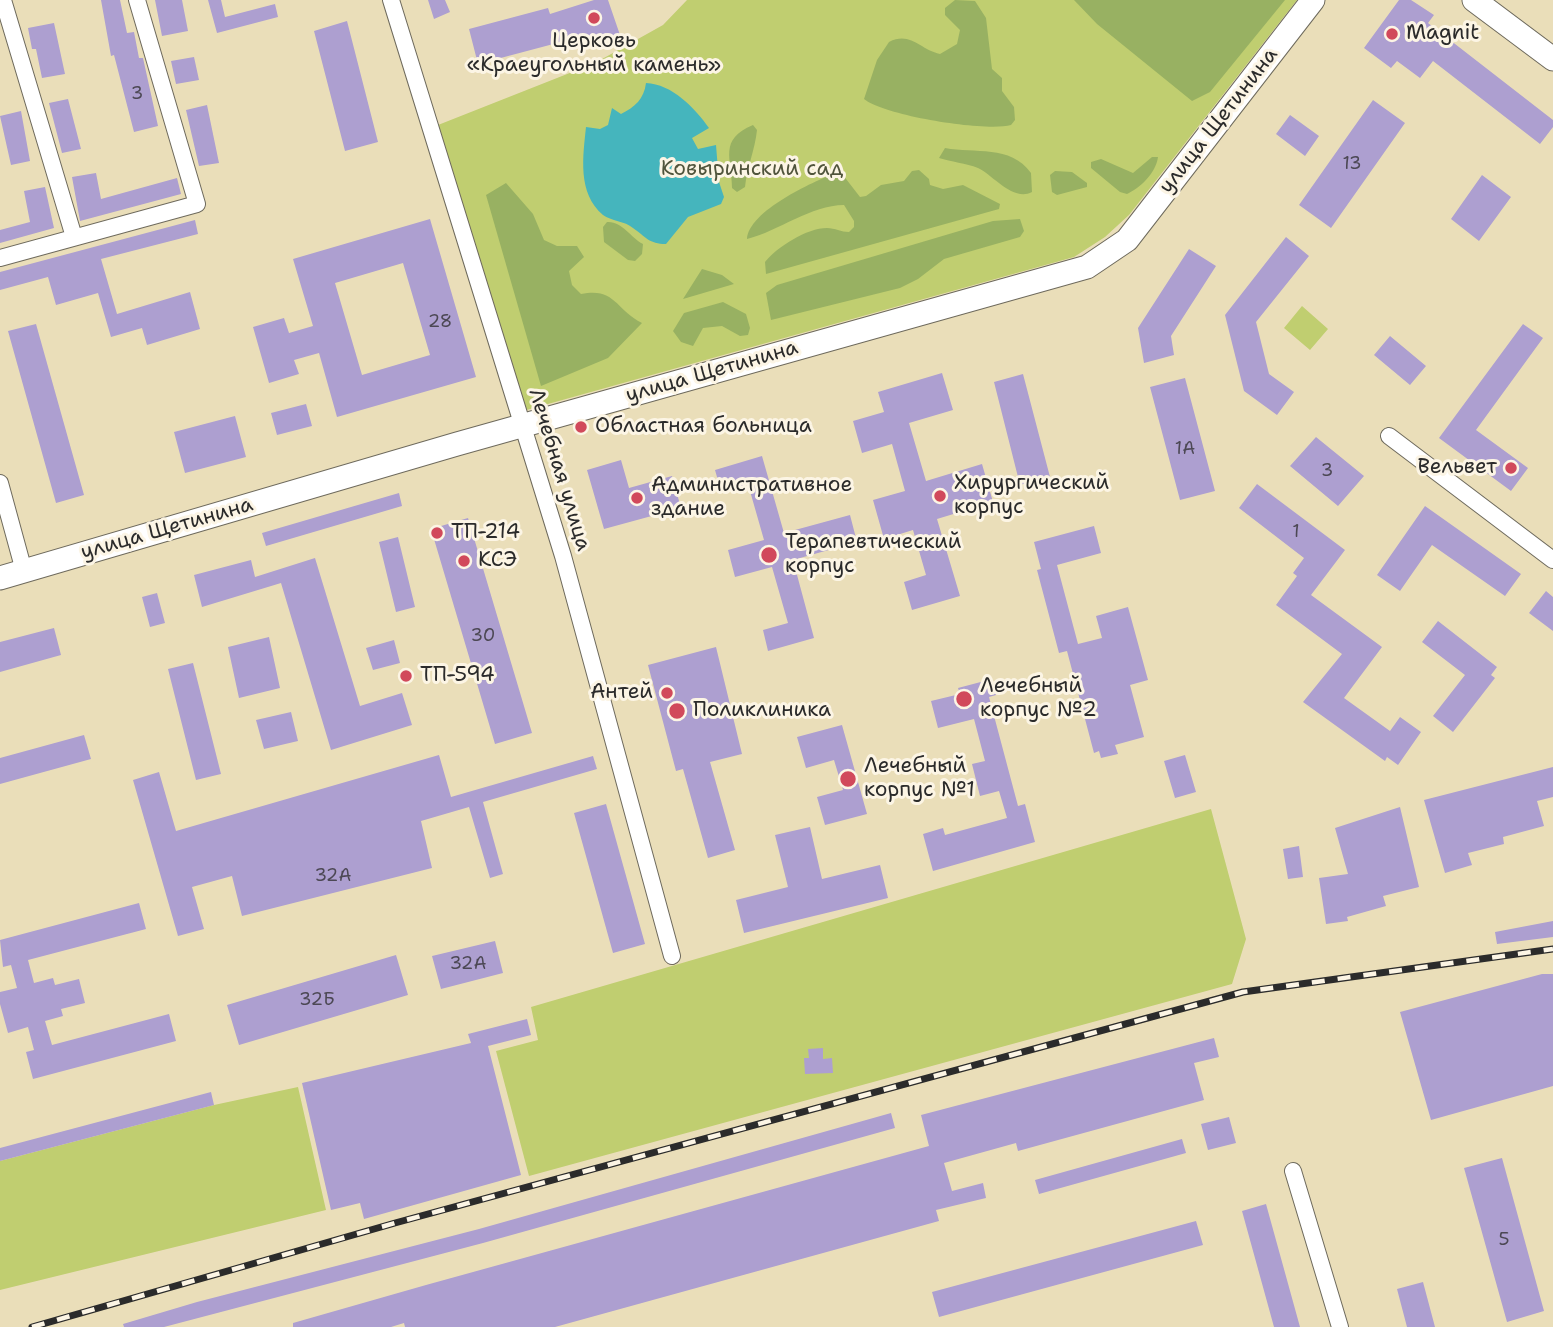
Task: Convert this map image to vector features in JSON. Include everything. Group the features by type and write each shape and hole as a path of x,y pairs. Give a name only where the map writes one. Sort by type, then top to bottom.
{"street":[{"path":"3,0 74,237"},
{"path":"0,258 197,204 136,0"},
{"name":"Лечебная улица","path":"391,0 596,666 672,956"},
{"name":"улица Щетинина","path":"0,578 524,425 1087,267 1127,240 1313,0"},
{"path":"1474,0 1553,59"},
{"path":"1389,436 1553,560"},
{"path":"0,483 24,571"},
{"path":"1293,1171 1340,1327"}],"green space":[{"name":"Ковыринский сад","path":"687,0 1297,0 1129,215 1105,237 1074,257 523,411 438,125 595,63 663,25"},
{"path":"955,0 975,1 986,18 992,69 1002,78 1002,91 1014,107 1015,120 1011,125 980,126 913,117 864,99 877,60 889,42 897,39 910,40 940,54 957,44 960,30 945,15 945,8"},
{"path":"1074,0 1285,0 1210,92 1192,101 1097,24"},
{"path":"753,125 757,130 745,187 737,192 732,188 729,151 735,137"},
{"path":"945,148 991,152 1013,158 1031,173 1032,192 1025,194 1011,191 978,168 939,158"},
{"path":"1152,157 1158,157 1151,174 1127,194 1120,192 1091,168 1091,162 1101,159 1133,173"},
{"path":"919,170 929,179 930,185 943,189 963,185 1000,204 999,209 766,274 765,262 793,239 819,229 849,232 854,227 854,221 844,205 832,206 747,239 750,228 770,208 798,190 836,173 843,175 860,197 866,196 881,185 904,181 912,171"},
{"path":"1055,171 1072,172 1087,183 1087,187 1057,195 1052,192 1050,175"},
{"path":"506,183 533,214 544,240 557,246 577,246 584,257 569,271 572,285 581,294 608,296 642,323 608,358 541,386 486,195"},
{"path":"1020,219 1024,231 1020,237 944,259 918,279 900,288 771,320 766,293 777,285 993,221"},
{"path":"607,222 622,227 643,244 642,254 635,261 628,260 604,242 603,227"},
{"path":"702,269 722,275 734,284 683,299"},
{"path":"723,302 746,314 750,328 748,335 740,336 722,326 703,328 693,346 681,342 673,331 684,313"},
{"path":"1302,306 1328,329 1310,350 1284,328"},
{"path":"1211,809 1246,939 1232,984 529,1176 496,1051 538,1040 531,1007"},
{"path":"298,1087 326,1210 0,1290 0,1161 214,1105"}],"water":[{"path":"646,83 656,84 674,92 690,105 709,128 692,138 698,149 716,145 719,182 724,197 721,204 688,217 666,244 652,241 630,226 603,215 589,196 585,185 586,127 600,129 608,125 612,108 621,114 631,108 641,98"}],"building":[{"path":"101,0 120,0 127,33 134,32 139,58 143,58 158,126 134,132 114,55 111,56"},
{"path":"155,0 182,0 188,31 162,36"},
{"path":"208,0 221,0 225,17 275,4 278,17 217,33"},
{"path":"428,0 445,0 450,12 434,19"},
{"path":"594,0 608,0 620,35 579,49 576,38 478,64 469,29 548,8 550,14"},
{"path":"1399,0 1411,0 1434,15 1428,23 1553,120 1553,127 1540,144 1433,61 1420,78 1397,61 1391,68 1364,48"},
{"path":"347,21 378,142 345,151 314,31"},
{"path":"54,23 65,74 42,78 28,28"},
{"path":"194,57 199,80 176,84 171,61"},
{"path":"68,99 81,149 62,153 49,103"},
{"path":"1373,100 1405,123 1331,228 1299,205"},
{"path":"207,105 219,163 199,166 186,110"},
{"path":"21,111 30,161 11,165 0,116"},
{"path":"1290,115 1319,136 1305,156 1276,134"},
{"path":"96,173 101,199 177,178 181,194 80,221 72,177"},
{"path":"1482,175 1511,197 1479,241 1451,219"},
{"path":"45,187 54,228 0,243 0,230 30,222 24,191"},
{"path":"430,219 476,377 337,417 319,353 294,360 299,374 269,383 253,327 284,318 289,333 313,326 293,259","holes":["403,263 430,355 362,375 335,283"]},
{"path":"195,220 198,234 101,259 117,314 190,292 200,329 147,345 142,328 111,337 98,293 56,305 48,277 0,290 0,272"},
{"path":"1286,237 1309,256 1256,322 1269,374 1294,392 1277,415 1244,391 1225,315"},
{"path":"1189,249 1216,266 1171,336 1174,355 1144,363 1138,328"},
{"path":"36,324 84,495 56,503 8,331"},
{"path":"1523,324 1543,338 1476,430 1528,468 1511,491 1439,438"},
{"path":"1390,336 1426,366 1410,385 1374,355"},
{"name":"Хирургический корпус","path":"942,373 953,410 909,423 926,481 982,464 993,502 937,519 960,596 912,610 904,582 926,575 913,530 884,539 873,500 905,491 892,444 862,453 853,421 884,412 878,392"},
{"path":"1023,374 1050,477 1020,485 994,382"},
{"path":"1185,378 1215,491 1180,500 1150,387"},
{"path":"306,404 312,426 277,435 271,413"},
{"path":"235,416 246,457 185,473 174,432"},
{"path":"1316,437 1364,476 1338,506 1290,466"},
{"name":"Терапевтический корпус","path":"762,456 784,533 850,515 857,542 793,560 814,638 768,651 763,630 788,623 772,567 735,577 728,550 764,540 748,484 721,491 715,470"},
{"name":"Административное здание","path":"621,460 629,488 672,476 681,508 604,529 587,470"},
{"path":"1257,484 1345,550 1311,595 1382,647 1344,698 1390,731 1400,717 1421,732 1398,765 1387,757 1385,761 1303,702 1342,654 1276,605 1297,576 1293,573 1304,558 1239,508"},
{"path":"399,493 402,506 266,546 262,533"},
{"path":"1425,506 1521,574 1505,596 1432,545 1400,591 1377,575"},
{"path":"468,518 532,733 495,744 431,529"},
{"path":"1094,526 1101,553 1057,565 1078,644 1102,638 1096,616 1128,607 1148,680 1130,685 1144,737 1115,745 1118,754 1101,758 1099,751 1094,753 1067,651 1059,653 1037,570 1041,569 1034,542"},
{"path":"398,537 415,607 396,612 379,542"},
{"path":"315,558 360,706 402,693 412,725 331,750 281,583 202,607 194,575 251,560 255,577"},
{"path":"1546,591 1553,597 1553,631 1529,613"},
{"path":"157,593 165,623 150,627 142,597"},
{"path":"1438,621 1497,667 1491,675 1495,678 1453,732 1433,716 1465,675 1422,642"},
{"path":"54,628 61,655 0,672 0,642"},
{"path":"269,637 280,688 239,698 228,647"},
{"path":"394,640 400,663 373,670 366,648"},
{"name":"Поликлиника","path":"716,647 742,754 710,762 735,850 708,858 683,769 676,771 648,665"},
{"path":"193,663 221,774 196,780 168,669"},
{"path":"992,679 996,695 989,697 1018,806 1025,804 1035,842 933,871 923,834 943,828 945,835 1007,818 999,791 980,796 972,764 985,761 974,719 938,728 931,701 960,694 958,688"},
{"path":"291,712 298,741 264,749 256,720"},
{"name":"Лечебный корпус №1","path":"842,725 867,814 825,825 817,797 843,790 834,760 806,768 797,737"},
{"path":"84,735 91,759 0,784 0,758"},
{"path":"439,755 451,797 593,756 597,769 483,802 503,874 490,878 469,807 421,821 432,868 242,916 232,876 192,887 204,929 178,936 133,780 159,772 176,831"},
{"path":"1185,755 1196,792 1175,798 1164,761"},
{"path":"1553,767 1553,797 1537,801 1544,826 1503,837 1504,844 1468,853 1472,865 1445,873 1424,800"},
{"path":"606,804 645,944 613,953 574,813"},
{"path":"1400,807 1419,887 1383,896 1386,906 1347,917 1348,921 1326,924 1319,878 1348,874 1335,828"},
{"path":"810,827 822,879 880,865 888,898 744,933 736,900 788,887 775,835"},
{"path":"1299,846 1303,877 1288,879 1283,849"},
{"path":"139,903 146,929 28,960 34,983 53,978 55,985 79,979 85,1003 61,1009 63,1016 45,1021 52,1045 169,1014 176,1041 33,1079 26,1052 34,1050 28,1027 8,1033 0,1004 0,992 17,988 11,965 3,967 0,940"},
{"path":"1553,921 1553,937 1497,944 1495,932"},
{"path":"495,941 503,973 441,989 432,956"},
{"path":"396,955 408,995 239,1045 227,1005"},
{"path":"1542,974 1553,974 1553,1086 1431,1120 1400,1012"},
{"path":"527,1019 531,1035 488,1046 521,1175 364,1219 360,1203 331,1210 302,1083 471,1043 468,1034"},
{"path":"1214,1038 1219,1057 1194,1063 1204,1100 1018,1151 1016,1143 944,1163 952,1191 983,1183 986,1198 936,1210 939,1221 555,1327 405,1327 404,1323 391,1327 293,1327 293,1323 426,1285 929,1146 921,1115"},
{"path":"823,1048 823,1059 832,1058 833,1073 805,1074 804,1058 809,1058 808,1049"},
{"path":"211,1092 214,1105 0,1161 0,1148"},
{"path":"891,1113 895,1128 483,1243 164,1327 124,1327 123,1324 197,1302 479,1229"},
{"path":"1229,1117 1236,1143 1208,1150 1201,1124"},
{"path":"1182,1139 1186,1153 1039,1194 1035,1180"},
{"path":"1502,1158 1544,1311 1507,1322 1464,1168"},
{"path":"1266,1204 1300,1327 1274,1327 1242,1211"},
{"path":"1196,1221 1203,1245 939,1317 932,1292"},
{"path":"1423,1282 1435,1327 1407,1327 1397,1289"}],"railway":[{"path":"32,1327 395,1223 1243,992 1553,949"}],"place":[{"name":"Церковь «Краеугольный камень»","path":"594,18"},
{"name":"Magnit","path":"1392,34"},
{"name":"Областная больница","path":"581,427"},
{"name":"Вельвет","path":"1511,468"},
{"name":"Хирургический корпус","path":"940,496"},
{"name":"Административное здание","path":"637,498"},
{"name":"ТП-214","path":"437,533"},
{"name":"Терапевтический корпус","path":"769,555"},
{"name":"КСЭ","path":"464,561"},
{"name":"ТП-594","path":"406,676"},
{"name":"Антей","path":"667,693"},
{"name":"Лечебный корпус №2","path":"964,699"},
{"name":"Поликлиника","path":"677,711"},
{"name":"Лечебный корпус №1","path":"848,779"}]}
